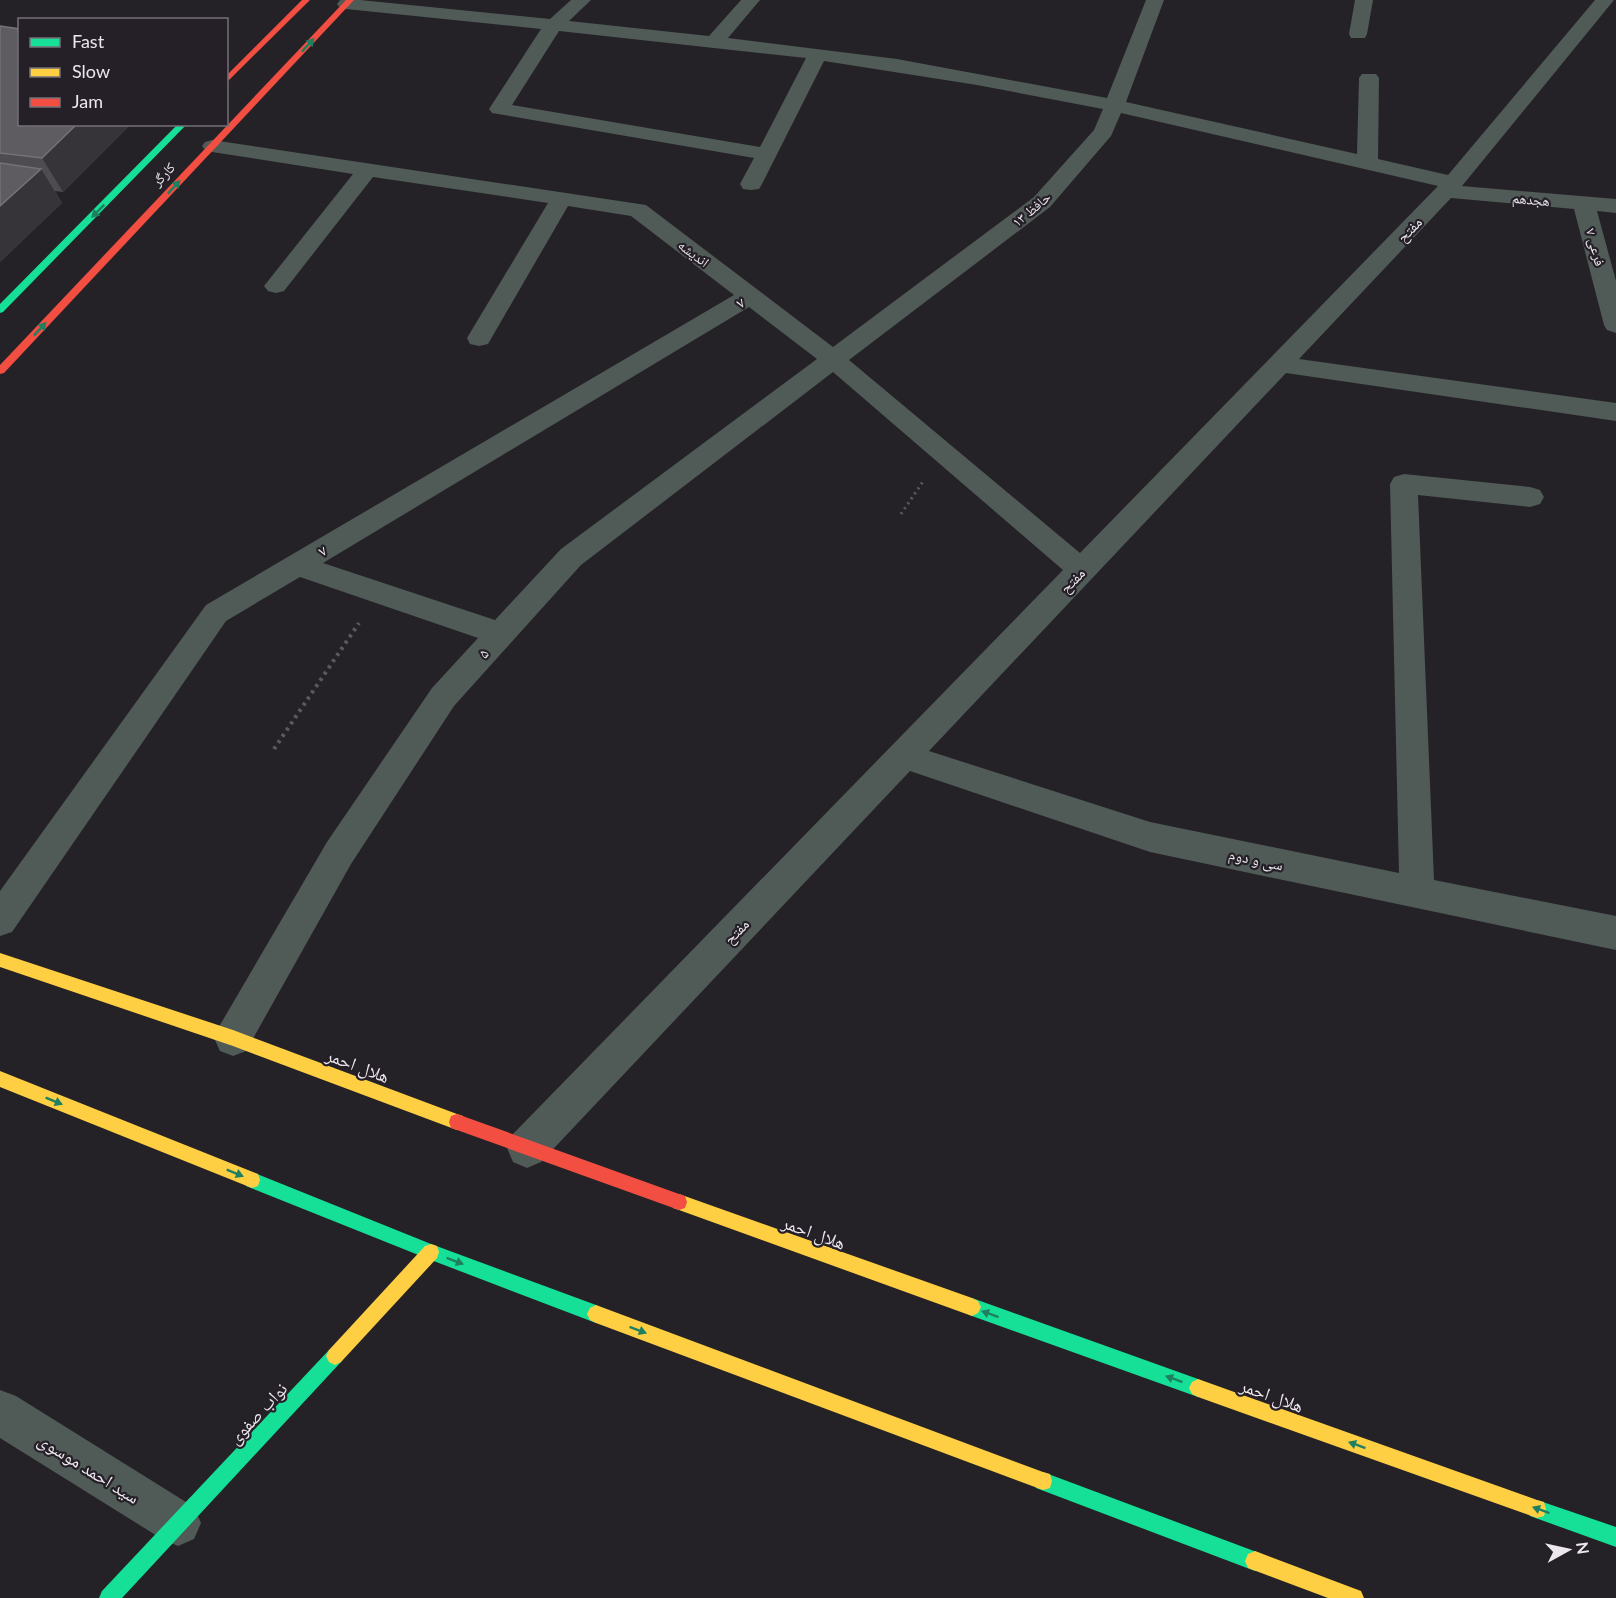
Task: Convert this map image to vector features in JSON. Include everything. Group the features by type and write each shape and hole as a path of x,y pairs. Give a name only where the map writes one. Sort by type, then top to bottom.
{"main road":[{"path":"228,79 306,0"},
{"name":"کارگر","path":"0,371 348,2"},
{"name":"کارگر","path":"0,310 181,126"},
{"name":"هلال احمر","path":"0,960 233,1038 526,1148 1616,1537"},
{"path":"0,1079 431,1252 1354,1598"},
{"name":"نواب صفوی","path":"109,1598 431,1252"}],"street":[{"path":"582,0 554,26 499,109 766,154"},
{"path":"713,43 751,0"},
{"name":"حافظ ۱۳","path":"834,360 1042,202 1104,132 1155,0"},
{"path":"1358,34 1364,0"},
{"name":"مفتح","path":"526,1148 1449,187 1605,0"},
{"name":"هجدهم","path":"348,2 818,54 995,83 1114,106 1367,164 1449,187 1616,206"},
{"path":"751,184 818,54"},
{"path":"1367,164 1369,78"},
{"name":"اندیشه","path":"212,146 638,210 834,360 1082,570"},
{"path":"276,285 368,170"},
{"path":"479,338 562,198"},
{"name":"فرعی ۷","path":"1584,204 1616,325"},
{"name":"۷","path":"0,920 216,613 750,296"},
{"name":"۵","path":"233,1038 359,824 443,697 571,557 834,360"},
{"path":"1279,364 1616,412"},
{"path":"1417,892 1404,484 1530,497"},
{"path":"297,565 500,634"},
{"name":"سی و دوم","path":"904,756 1150,837 1616,933"},
{"name":"سید احمد موسوی","path":"0,1412 178,1523"}],"path":[{"path":"274,749 380,593"}],"building":[{"path":"0,26 18,29 18,126 75,126 42,158 0,153"},
{"path":"0,163 41,169 0,206"}],"traffic: fast":[{"path":"0,310 181,126"},
{"path":"252,1180 431,1252 596,1314"},
{"path":"972,1307 1198,1388"},
{"path":"109,1598 335,1356"},
{"path":"1043,1481 1255,1561"},
{"path":"1537,1509 1616,1537"}],"traffic: slow":[{"path":"0,960 233,1038 457,1122"},
{"path":"0,1079 252,1180"},
{"path":"679,1202 972,1307"},
{"path":"335,1356 431,1252"},
{"path":"596,1314 1043,1481"},
{"path":"1198,1388 1537,1509"},
{"path":"1255,1561 1354,1598"}],"traffic: jam":[{"path":"228,79 306,0"},
{"path":"0,371 350,0"},
{"path":"457,1122 679,1202"}]}
